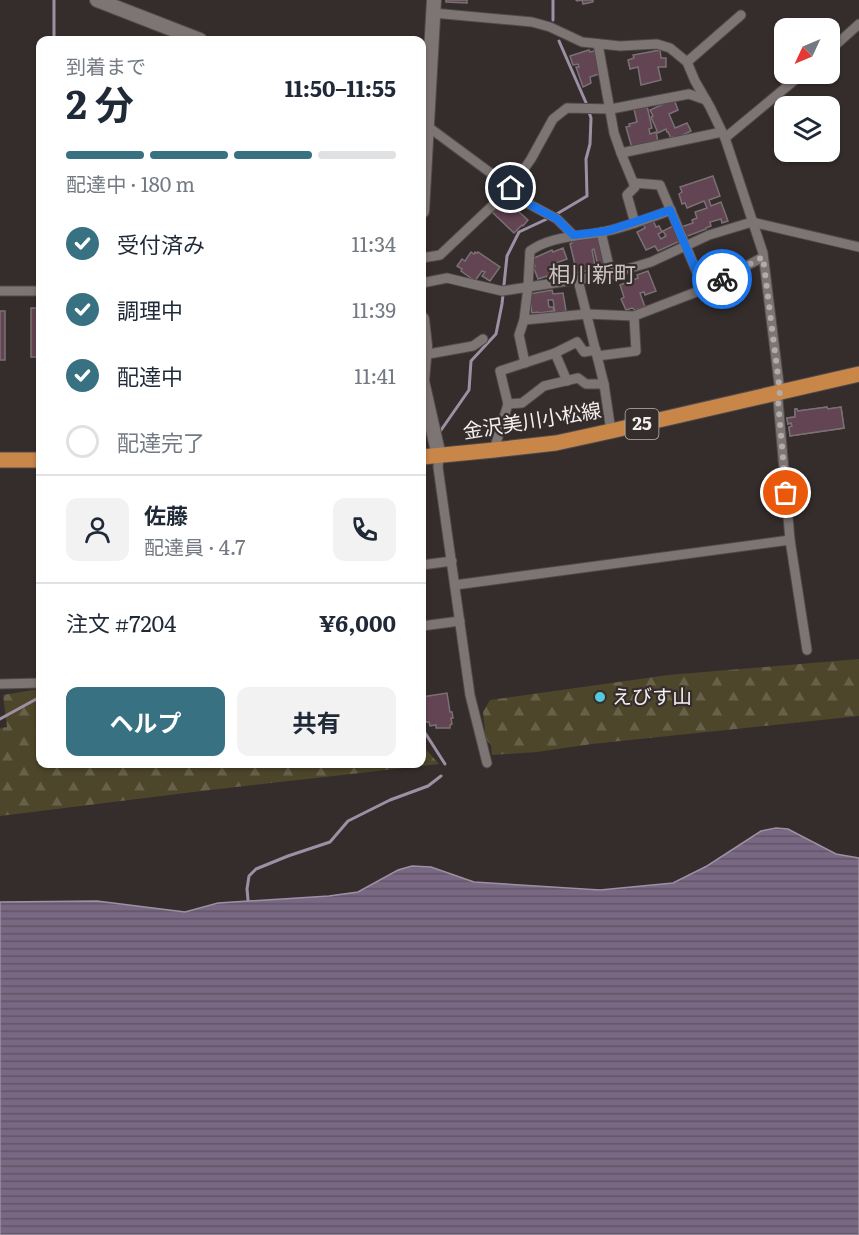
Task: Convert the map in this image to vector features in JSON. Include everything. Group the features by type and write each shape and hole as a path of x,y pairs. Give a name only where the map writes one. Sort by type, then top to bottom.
{"main road":[{"name":"金沢美川小松線","path":"426,457 556,442 859,374"},
{"path":"0,460 36,460"}],"street":[{"path":"97,0 190,36"},
{"path":"426,101 434,7 532,22 550,27 582,42 620,46 657,44 670,48 687,62 724,135 763,257 780,392 778,400 790,540 807,650"},
{"path":"687,62 741,15"},
{"path":"840,41 859,24"},
{"path":"598,44 614,133 635,186 627,195 634,223"},
{"path":"621,153 724,135 789,84"},
{"path":"426,257 440,255 511,188 531,159 553,119 567,108 611,109 689,94 706,100"},
{"path":"426,126 511,188 529,204 557,219 573,235"},
{"path":"634,183 660,184 704,289"},
{"path":"525,363 519,335 524,320 530,250 566,236 601,232 670,210"},
{"path":"426,282 447,278 502,291 611,274 651,262 709,235 752,222 859,247"},
{"path":"601,232 611,274"},
{"path":"524,320 587,314 634,316 704,289 763,257"},
{"path":"578,280 604,384 611,431"},
{"path":"0,291 36,291"},
{"path":"494,450 508,404 500,371 555,353 577,342 584,352 636,351 634,316"},
{"path":"426,354 473,346 483,339"},
{"path":"555,353 567,381"},
{"path":"508,404 522,403 544,386 578,378 586,384 604,384"},
{"path":"426,413 439,456 438,467 471,695 487,763"},
{"path":"455,585 790,540"},
{"path":"426,564 452,561"},
{"path":"426,625 460,621"},
{"path":"0,684 36,683"}],"green space":[{"path":"859,659 859,716 492,755 491,745 484,737 483,712 490,700 668,675"},
{"path":"36,690 36,768 404,768 0,816 0,728 7,727 3,695"},
{"path":"426,749 439,764 426,765"}],"shaded area":[{"path":"776,828 788,829 836,854 859,858 859,1235 0,1235 0,902 97,901 185,912 218,903 358,892 398,870 412,866 431,867 474,882 600,890 673,883 707,866 761,831"}],"building":[{"path":"446,0 467,0 467,3 446,2"},
{"path":"582,0 593,0 593,2 583,4"},
{"path":"589,50 594,51 602,73 590,77 591,83 583,87 576,67 579,67 578,64 573,65 570,56"},
{"path":"660,50 661,58 666,58 666,67 658,67 661,80 641,85 638,67 630,69 628,60 634,58 633,55"},
{"path":"674,99 678,110 669,114 675,128 687,123 691,131 675,139 671,138 666,129 658,133 650,110"},
{"path":"647,106 652,128 649,129 650,134 656,132 658,142 632,148 626,127 637,122 634,109"},
{"path":"713,176 720,196 709,200 711,206 721,202 728,221 722,223 721,219 710,222 711,226 706,229 685,237 681,227 693,223 692,220 697,218 695,212 707,208 704,201 687,208 685,203 682,204 679,194 682,192 680,187"},
{"path":"514,195 524,204 518,211 528,220 514,233 492,212 500,203 504,206"},
{"path":"653,220 662,232 658,234 661,239 666,236 663,231 673,226 680,241 658,251 655,246 646,250 637,232"},
{"path":"598,236 606,264 598,266 594,249 592,250 595,269 577,273 570,244 572,241"},
{"path":"563,248 567,259 556,263 561,275 548,280 547,276 538,279 532,259"},
{"path":"471,252 474,254 478,252 500,267 490,281 482,276 485,272 482,271 475,281 457,266 462,259 465,261"},
{"path":"648,271 656,291 645,295 644,292 640,293 645,307 626,310 621,299 624,297 620,285"},
{"path":"552,290 553,294 563,293 566,311 555,313 553,300 548,300 549,307 553,307 554,311 532,313 529,294"},
{"path":"31,308 36,308 36,357 31,357"},
{"path":"0,311 5,311 5,360 0,360"},
{"path":"827,407 828,409 841,407 844,428 790,436 789,427 792,426 791,423 788,424 787,418 795,417 795,409 798,411"},
{"path":"827,407 828,409 841,407 844,428 790,436 789,427 792,426 791,423 788,424 787,418 795,417 795,409 798,411"},
{"path":"447,693 453,718 451,718 450,728 436,728 436,725 430,726 429,722 426,722 426,696"}],"waterway":[{"path":"54,0 54,36"},
{"path":"553,0 553,20"},
{"path":"559,41 587,105"},
{"path":"555,215 587,196 586,159 590,144 591,118 589,112"},
{"path":"439,433 469,390 471,361 496,334 507,256 519,232 549,218"},
{"path":"0,719 36,699"},
{"path":"426,734 445,764"},
{"path":"248,900 249,876 256,869 330,842 348,821 390,800 428,786 441,776"}],"way so far":[{"path":"722,279 763,257 780,392 778,400 786,493"}],"place":[{"name":"えびす山","path":"600,697"}],"district":[{"name":"相川新町","path":"592,274"}],"route":[{"path":"511,188 529,204 557,219 573,235 607,231 670,210 704,289 722,279"}]}
